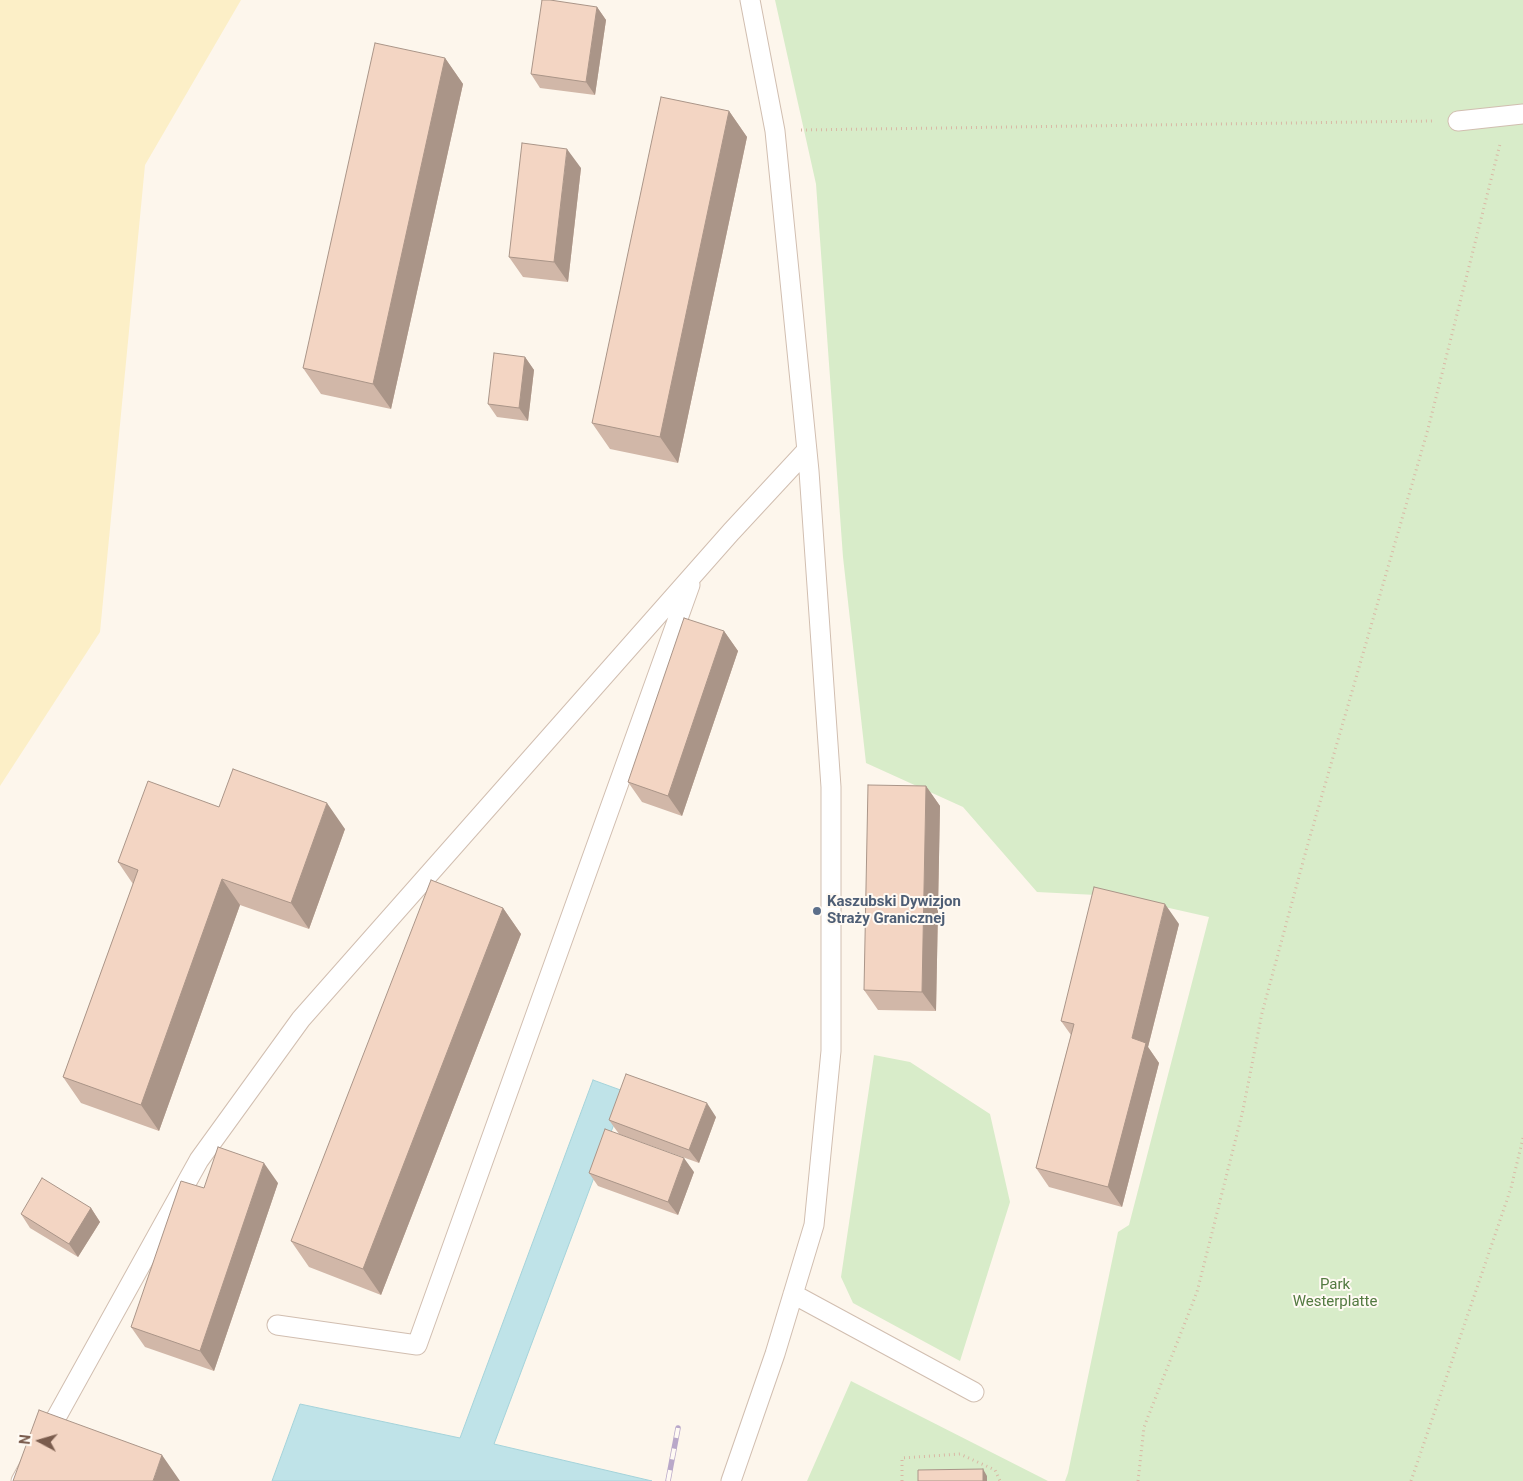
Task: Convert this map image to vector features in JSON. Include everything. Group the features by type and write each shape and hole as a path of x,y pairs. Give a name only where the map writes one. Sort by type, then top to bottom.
{"lane":[{"path":"731,1481 775,1354 814,1225 831,1051 831,787 807,450 775,131 750,0"},
{"path":"1458,121 1515,115"},
{"path":"21,1481 198,1160 301,1019 693,574 807,450"},
{"path":"276,1325 417,1345 693,574"},
{"path":"794,1294 974,1392"}],"path":[{"path":"1138,1481 1144,1427 1197,1292 1243,1110 1262,1013 1310,837 1428,429 1515,115"},
{"path":"775,131 1458,121"},
{"path":"1411,1481 1511,1188 1523,1138"},
{"path":"902,1481 902,1458 960,1454 995,1470 1000,1481"}],"green space":[{"name":"Park Westerplatte","path":"775,0 1523,0 1523,1481 1065,1481 1118,1232 1129,1225 1209,917 1116,896 1037,892 963,807 866,763 843,557 816,184"},
{"path":"874,1055 910,1062 990,1114 1010,1202 960,1361 853,1303 841,1277"},
{"path":"851,1381 1048,1481 807,1481"}],"sand":[{"path":"0,0 241,0 145,165 100,632 0,786"}],"water":[{"path":"593,1080 626,1092 494,1444 652,1481 272,1481 300,1404 460,1438"}],"building":[{"path":"542,0 597,7 586,82 531,74"},
{"path":"375,43 445,58 373,384 303,368"},
{"path":"661,97 729,111 660,437 592,423"},
{"path":"522,143 567,149 554,262 509,257"},
{"path":"494,353 525,357 519,408 488,404"},
{"path":"684,618 724,631 668,796 628,782"},
{"path":"233,769 327,803 291,903 222,879 141,1105 63,1077 138,870 118,862 148,781 219,807"},
{"path":"868,785 926,786 922,992 864,990"},
{"path":"431,880 503,908 363,1269 291,1241"},
{"path":"1094,887 1165,904 1132,1038 1146,1043 1108,1187 1036,1168 1074,1024 1061,1021"},
{"path":"626,1074 707,1103 689,1150 609,1120"},
{"path":"605,1129 684,1158 668,1202 589,1173"},
{"path":"218,1147 264,1163 200,1351 131,1327 181,1181 204,1188"},
{"path":"42,1178 91,1208 69,1244 21,1214"},
{"path":"39,1410 162,1455 153,1481 13,1481"},
{"path":"983,1469 983,1481 918,1481 918,1470"}],"railway":[{"path":"668,1481 678,1428"}],"place":[{"name":"Kaszubski Dywizjon Straży Granicznej","path":"817,911"}]}
